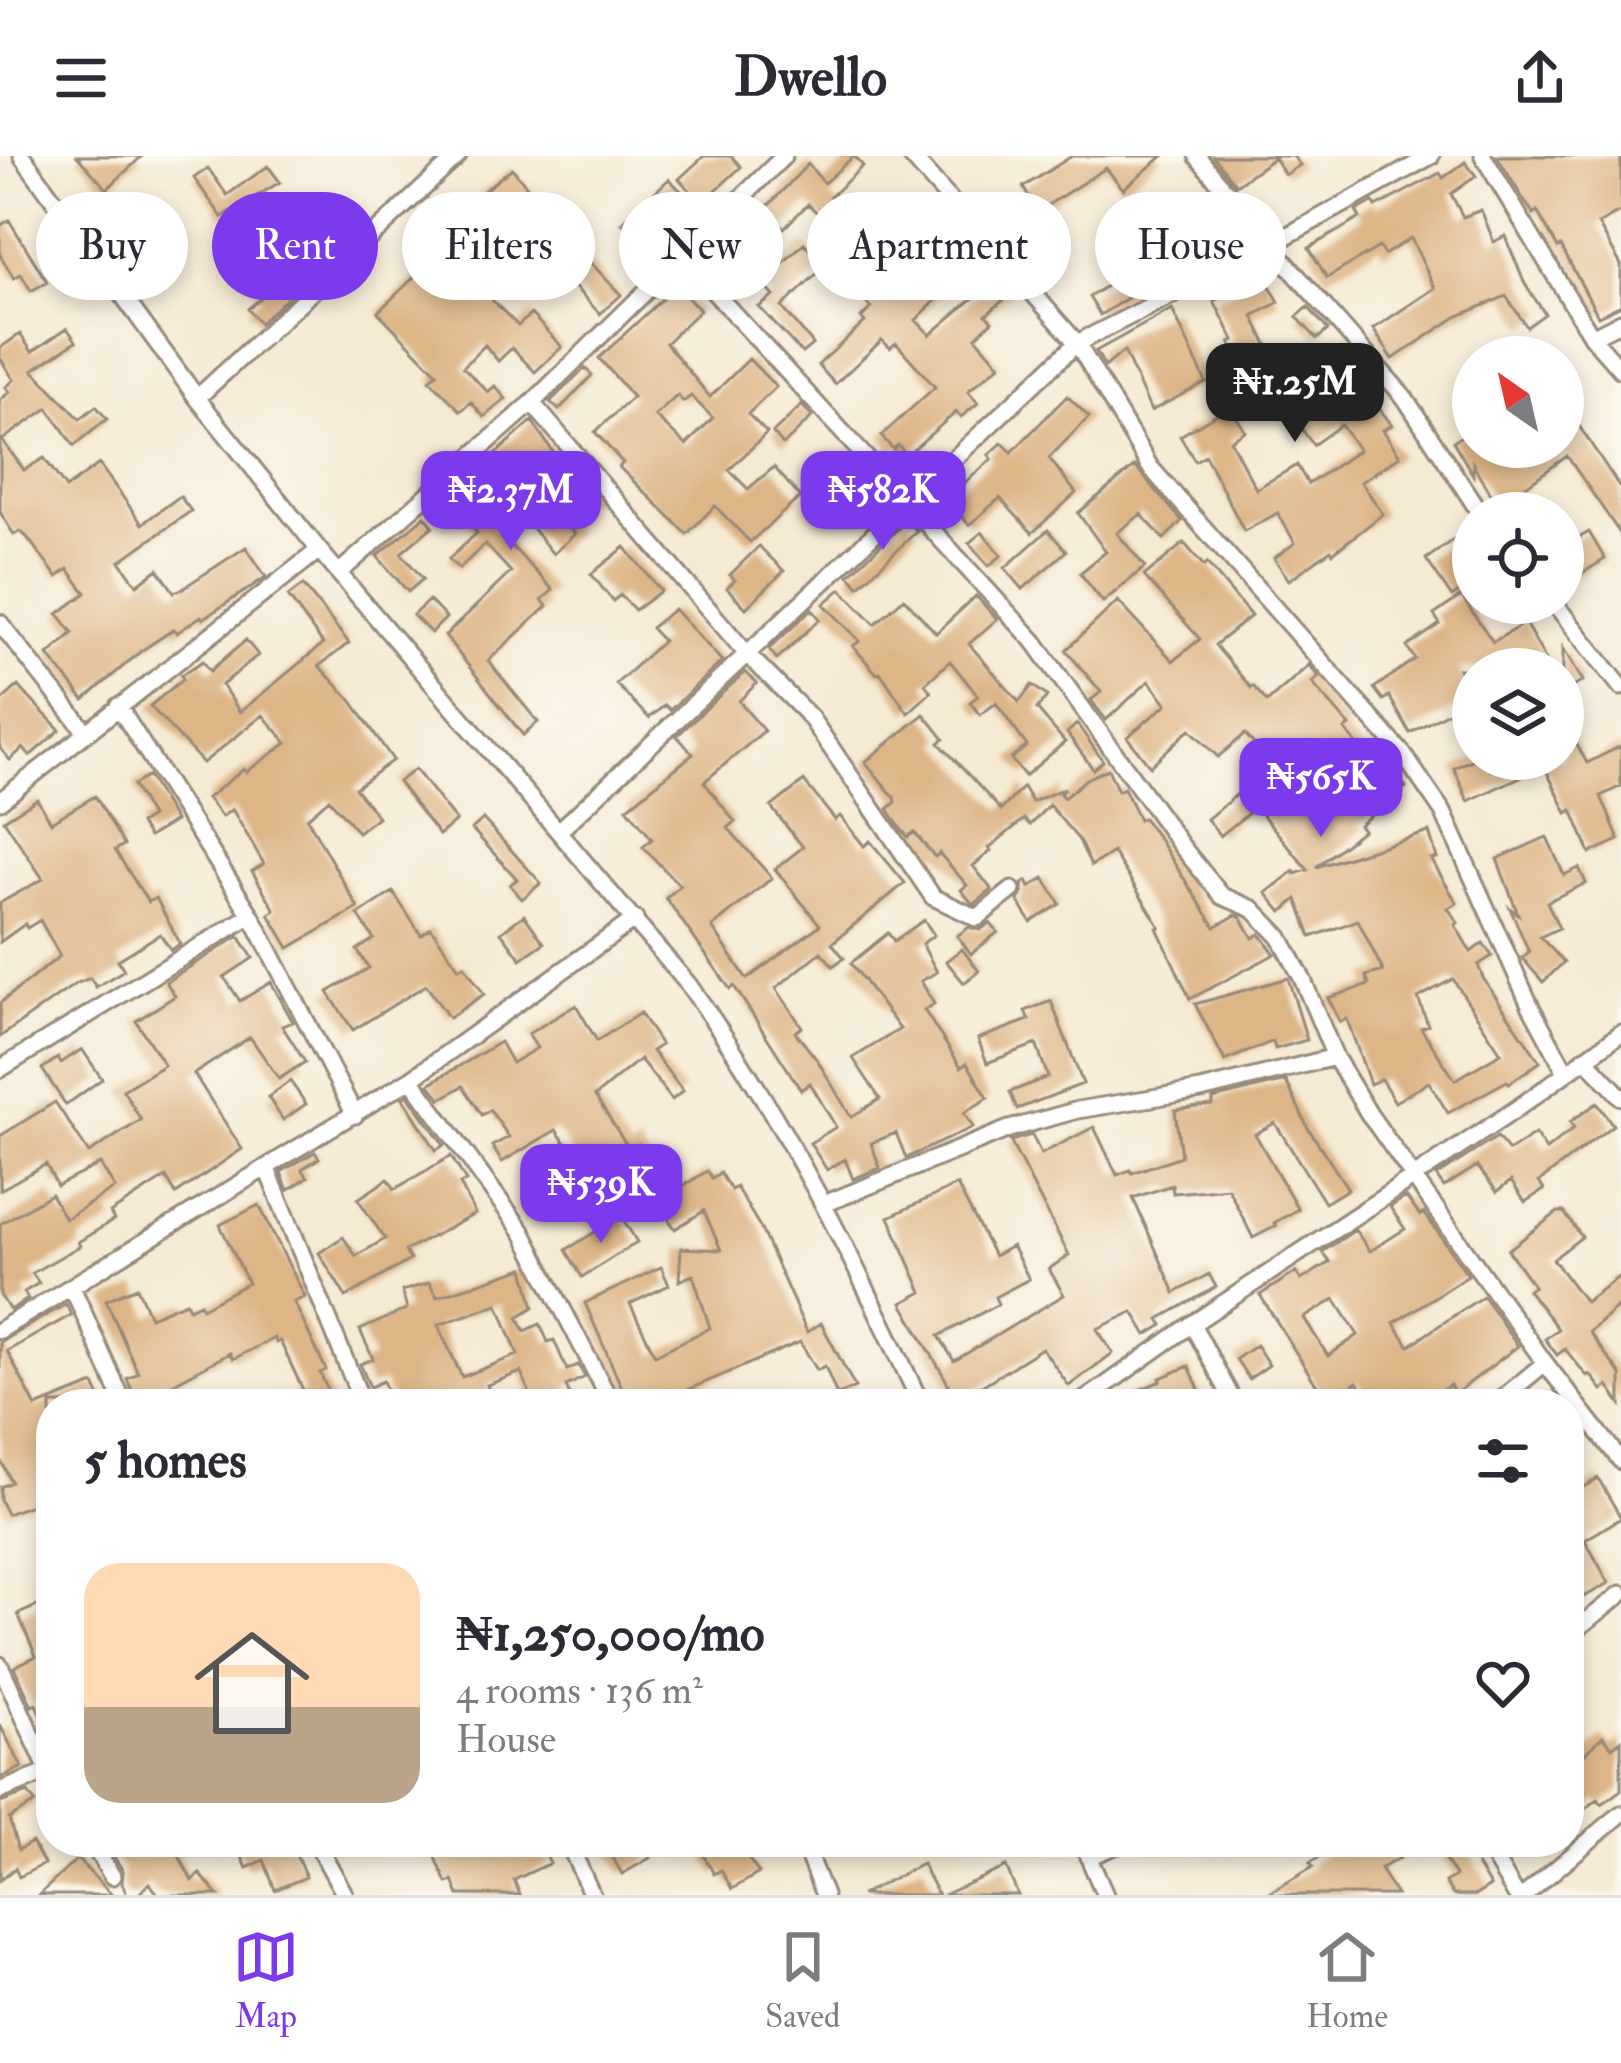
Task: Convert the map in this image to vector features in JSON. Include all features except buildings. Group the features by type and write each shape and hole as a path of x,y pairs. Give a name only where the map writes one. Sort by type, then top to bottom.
{"street":[{"path":"22,156 197,398 319,550 688,984 760,1086 824,1204 910,1389"},
{"path":"197,398 458,156"},
{"path":"746,192 784,156"},
{"path":"910,156 1077,343 1150,467 1403,754 1443,812 1530,1005 1567,1072"},
{"path":"1197,156 1227,192"},
{"path":"1286,236 1431,156"},
{"path":"1484,156 1592,337 1621,370"},
{"path":"1286,263 1405,398 1466,492"},
{"path":"340,572 532,404 635,300"},
{"path":"722,300 1034,641 1222,896 1253,909 1280,937 1335,1057 1411,1179 1483,1270 1565,1389"},
{"path":"560,831 1077,343 1162,300"},
{"path":"1592,337 1621,322"},
{"path":"532,404 747,654 810,717 933,897 976,918 1012,890"},
{"path":"0,801 319,550"},
{"path":"0,623 86,733"},
{"path":"1572,624 1621,687"},
{"path":"118,706 250,915 355,1115"},
{"path":"0,1069 250,915"},
{"path":"0,1330 412,1079 634,920"},
{"path":"1100,1389 1621,1033"},
{"path":"824,1204 1009,1129 1335,1057"},
{"path":"1585,1058 1621,1097"},
{"path":"412,1079 522,1231 604,1389"},
{"path":"267,1168 357,1389"},
{"path":"72,1287 117,1389"},
{"path":"1192,1324 1227,1389"},
{"path":"1513,1389 1545,1363"},
{"path":"1584,1413 1621,1461"},
{"path":"1584,1622 1621,1594"},
{"path":"0,1665 36,1743"},
{"path":"0,1792 36,1779"},
{"path":"1584,1846 1621,1814"},
{"path":"100,1857 112,1876"},
{"path":"324,1857 345,1895"},
{"path":"575,1857 592,1895"},
{"path":"809,1857 824,1895"},
{"path":"1088,1857 1105,1895"},
{"path":"1494,1857 1516,1895"},
{"path":"1526,1895 1571,1857"}]}
